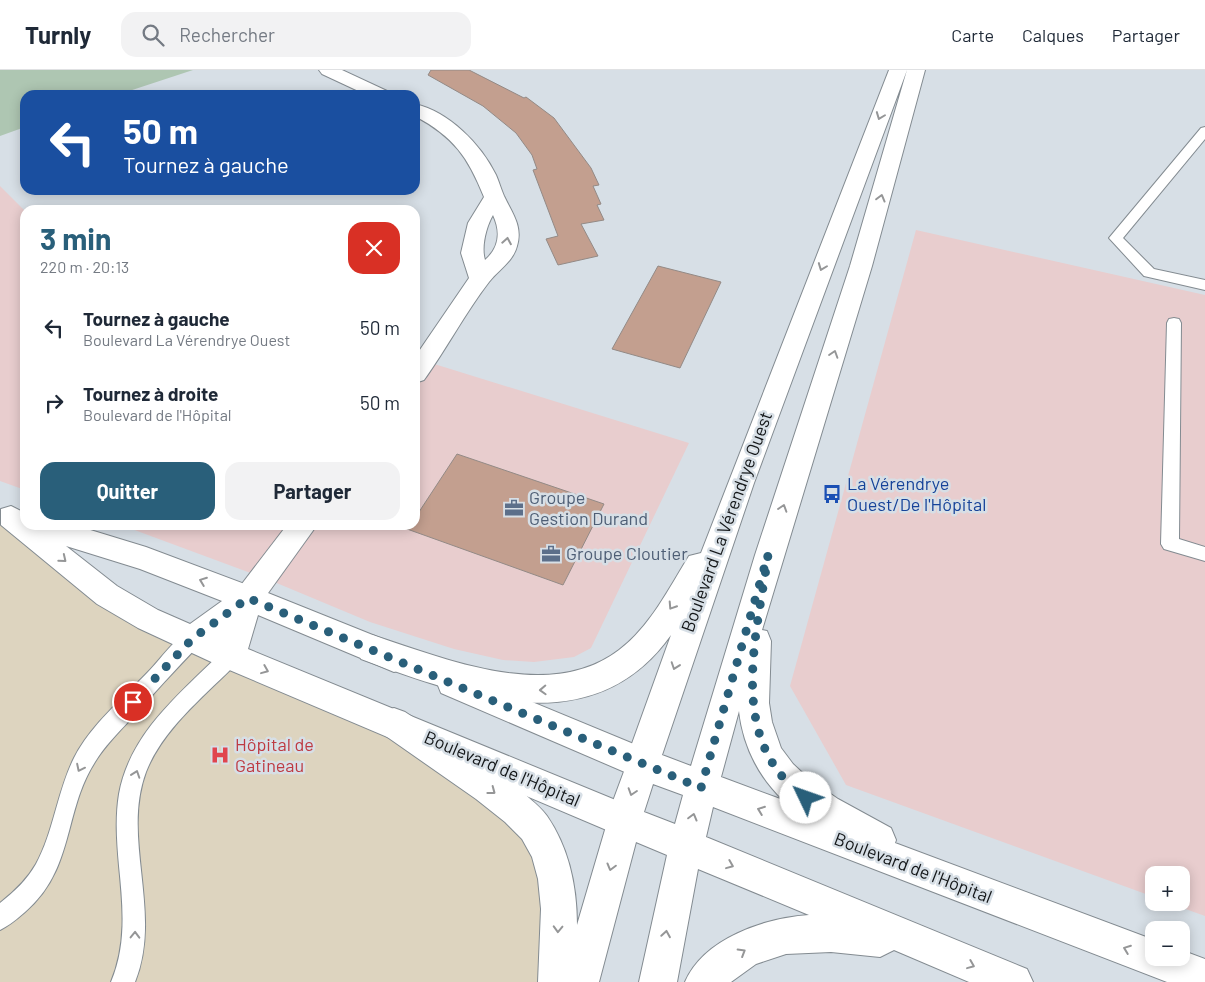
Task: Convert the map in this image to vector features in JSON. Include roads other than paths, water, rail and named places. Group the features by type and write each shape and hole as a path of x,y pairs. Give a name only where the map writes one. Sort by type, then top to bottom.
{"main road":[{"path":"328,70 370,90"},
{"name":"Boulevard La Vérendrye Ouest","path":"580,982 623,820 688,626 898,70"},
{"path":"658,982 668,919 701,788 768,555 868,244 916,70"},
{"path":"420,112 450,130 472,152 487,177 494,197 508,222 508,244 504,255 480,278 448,329 420,367"},
{"path":"480,278 472,252 478,223 494,197"},
{"path":"372,649 457,676 507,688 538,690 580,685 616,670 631,660 646,644 727,521"},
{"name":"Boulevard de l'Hôpital","path":"31,530 107,595 148,619 231,656 685,847 1014,982"},
{"name":"Boulevard de l'Hôpital","path":"53,530 146,559 248,598 701,788 1205,978"},
{"path":"192,639 248,598 299,530"},
{"path":"768,555 752,668 752,699 755,722 772,763 796,791 816,805 986,896"},
{"path":"231,656 248,598"},
{"path":"394,723 488,787 517,810 534,827 546,850 556,879 559,909 557,982"},
{"path":"704,982 714,971 754,944 776,937 799,933 843,933 928,948"}],"lane":[{"path":"1205,131 1116,238 1149,273 1205,285"},
{"path":"1174,323 1170,544 1205,554"},
{"path":"0,918 17,905 35,886 47,866 70,789 82,763 101,736 192,639"},
{"path":"123,982 134,944 135,916 127,814 130,790 146,749 160,731 231,656"}],"place":[{"name":"La Vérendrye Ouest/De l'Hôpital","path":"832,494"},
{"name":"Groupe Gestion Durand","path":"514,508"},
{"name":"Groupe Cloutier","path":"551,554"},
{"name":"Hôpital de Gatineau","path":"220,755"}]}
